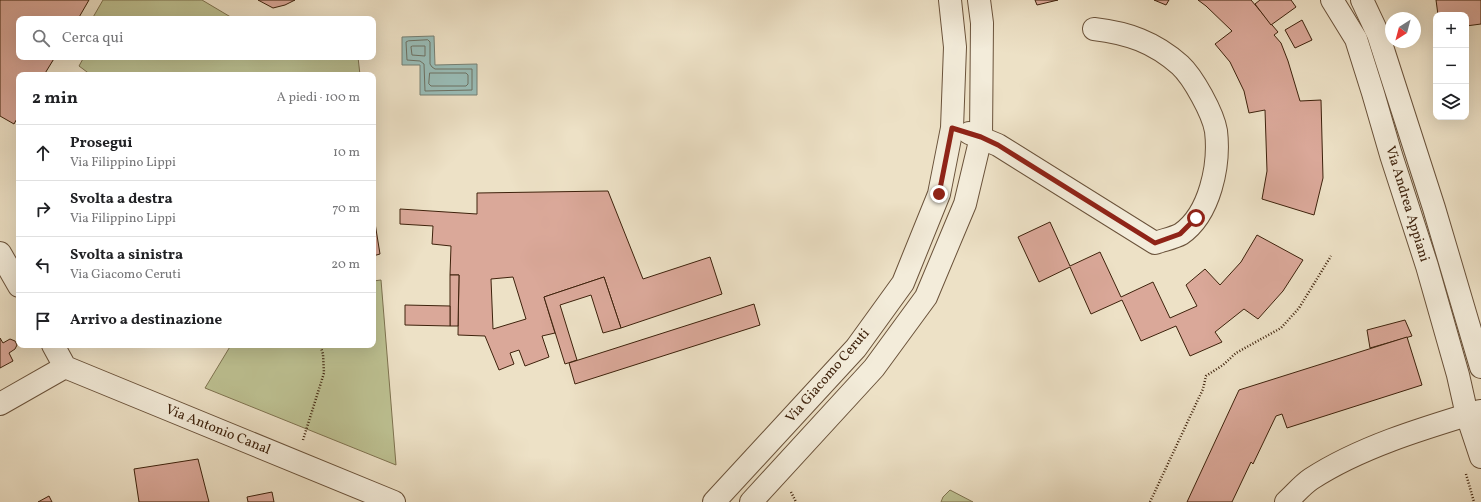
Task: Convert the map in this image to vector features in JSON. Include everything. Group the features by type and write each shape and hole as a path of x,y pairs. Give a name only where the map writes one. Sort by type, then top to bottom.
{"street":[{"name":"Via Giacomo Ceruti","path":"714,502 856,348 903,283 939,194 952,128 955,47 950,0"},
{"name":"Via Giacomo Ceruti","path":"751,502 874,368 926,298 965,204 981,137 982,23 979,0"},
{"name":"Via Andrea Appiani","path":"1332,0 1356,39 1391,155 1427,266 1458,375 1474,413 1481,457"},
{"name":"Via Andrea Appiani","path":"1362,0 1378,34 1434,208 1481,367"},
{"path":"952,128 981,137 998,145 1155,243 1180,234 1196,218 1208,197 1214,177 1217,156 1216,130 1208,109 1199,91 1181,66 1160,50 1137,38 1116,31 1094,29"},
{"path":"0,253 16,281"},
{"path":"0,404 66,367 55,348"},
{"name":"Via Antonio Canal","path":"66,367 394,502"},
{"path":"1286,502 1310,480 1337,464 1389,441 1474,413"}],"path":[{"path":"1150,502 1203,389 1206,376 1223,365 1236,353 1281,328 1299,308 1331,256"},
{"path":"295,461 307,430 324,373 323,354 321,348"},
{"path":"789,488 796,502"}],"green space":[{"path":"103,0 202,0 229,16 94,16"},
{"path":"82,60 358,60 360,72 87,72 79,66"},
{"path":"381,280 396,465 205,388 229,348 376,348 376,281"},
{"path":"950,490 973,502 941,502 943,497"}],"water":[{"path":"434,36 435,65 477,64 477,95 420,95 420,65 402,65 402,37"}],"building":[{"path":"0,0 89,0 80,16 16,16 16,60 53,60 46,72 16,72 16,120 14,124 0,116"},
{"path":"258,0 295,0 285,5 273,8"},
{"path":"1035,0 1058,0 1037,5"},
{"path":"1154,0 1169,0 1166,5"},
{"path":"1198,0 1251,0 1278,32 1274,35 1281,43 1300,101 1321,100 1323,178 1314,215 1262,199 1267,171 1265,110 1249,113 1244,91 1230,62 1215,44 1232,31"},
{"path":"1260,0 1291,0 1296,7 1271,25 1255,4"},
{"path":"1436,0 1481,0 1481,24 1469,26 1469,12 1438,12"},
{"path":"1302,20 1312,40 1295,48 1285,30"},
{"path":"608,191 643,279 710,257 722,294 621,328 604,277 544,297 555,333 542,336 549,357 525,366 519,350 510,353 514,364 499,370 485,336 458,335 459,275 450,275 451,246 432,244 433,226 400,224 400,209 477,214 477,193","holes":["513,277 526,319 493,329 491,279"]},
{"path":"1050,222 1070,266 1100,252 1121,297 1153,282 1170,318 1197,306 1186,285 1205,269 1220,285 1241,262 1257,235 1303,260 1283,291 1258,319 1244,309 1215,332 1222,342 1190,356 1176,326 1141,341 1122,300 1091,314 1070,267 1039,282 1018,237"},
{"path":"376,229 380,254 376,255"},
{"path":"450,275 459,275 458,326 450,326"},
{"path":"604,277 621,328 603,333 591,295 560,305 577,360 565,364 544,297"},
{"path":"754,304 760,325 575,384 569,363"},
{"path":"405,305 450,306 450,326 405,325"},
{"path":"1405,320 1412,336 1370,348 1367,330"},
{"path":"1407,337 1422,385 1287,428 1282,414 1276,416 1253,464 1251,462 1232,502 1187,502 1239,390"},
{"path":"0,338 3,343 10,339 15,341 15,349 9,353 13,361 0,368"},
{"path":"198,459 209,502 139,502 134,469"},
{"path":"272,492 274,502 248,502 247,497"},
{"path":"49,496 52,502 38,502"}],"route":[{"path":"939,194 952,128 981,137 998,145 1155,243 1180,234 1196,218"}]}
